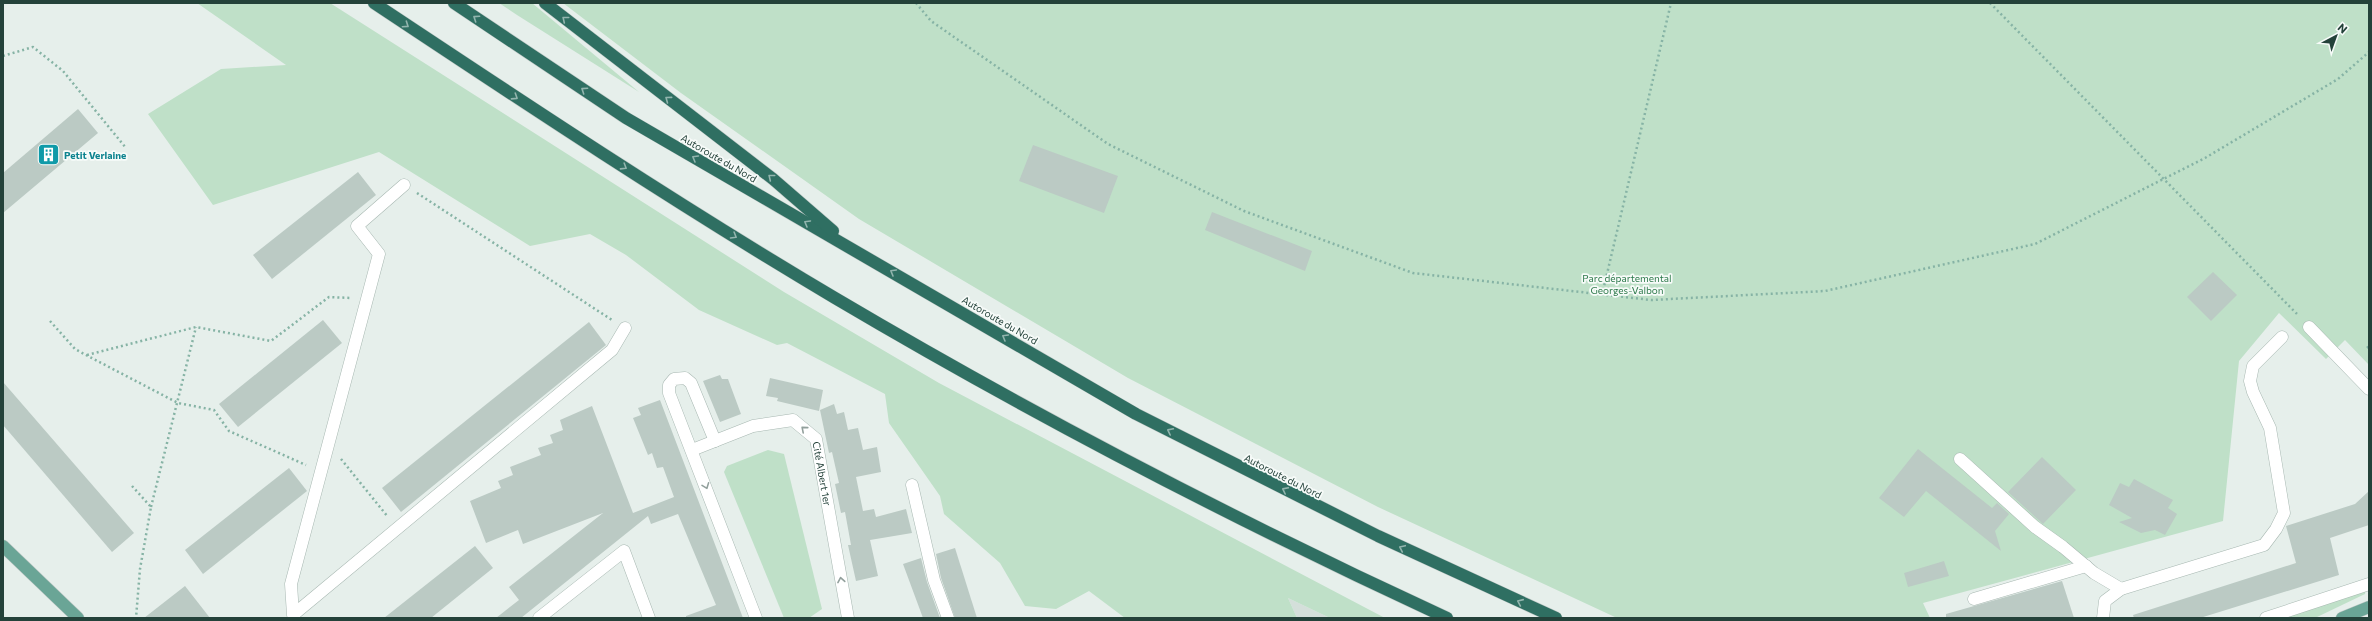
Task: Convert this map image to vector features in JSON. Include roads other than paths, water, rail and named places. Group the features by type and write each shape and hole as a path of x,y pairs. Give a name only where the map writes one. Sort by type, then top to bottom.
{"highway":[{"path":"374,3 620,165 835,298 912,342 1133,462 1251,523 1447,618"},
{"name":"Autoroute du Nord","path":"454,3 626,118 1136,414 1378,536 1556,618"},
{"path":"545,3 773,178 853,250"}],"main road":[{"path":"3,546 78,618"},
{"path":"2342,618 2369,607"}],"street":[{"path":"292,616 291,584 379,254 357,226 404,185"},
{"path":"2309,327 2369,389"},
{"path":"292,616 612,350 624,328"},
{"path":"2103,618 2105,601 2121,589 2264,545 2276,530 2284,513 2270,428 2253,392 2250,381 2253,366 2282,338"},
{"path":"715,441 692,383 685,378 677,377 669,385 669,393 756,618"},
{"name":"Cité Albert 1er","path":"692,450 753,426 793,420 816,439 848,618"},
{"path":"1960,459 2035,527 2086,566 2121,589"},
{"path":"912,485 934,580 948,618"},
{"path":"539,618 624,551 650,618"},
{"path":"1974,599 2086,566"},
{"path":"2266,618 2369,584"}],"place":[{"name":"Petit Verlaine","path":"48,155"}],"park label":[{"name":"Parc départemental Georges-Valbon","path":"1627,284"}]}
